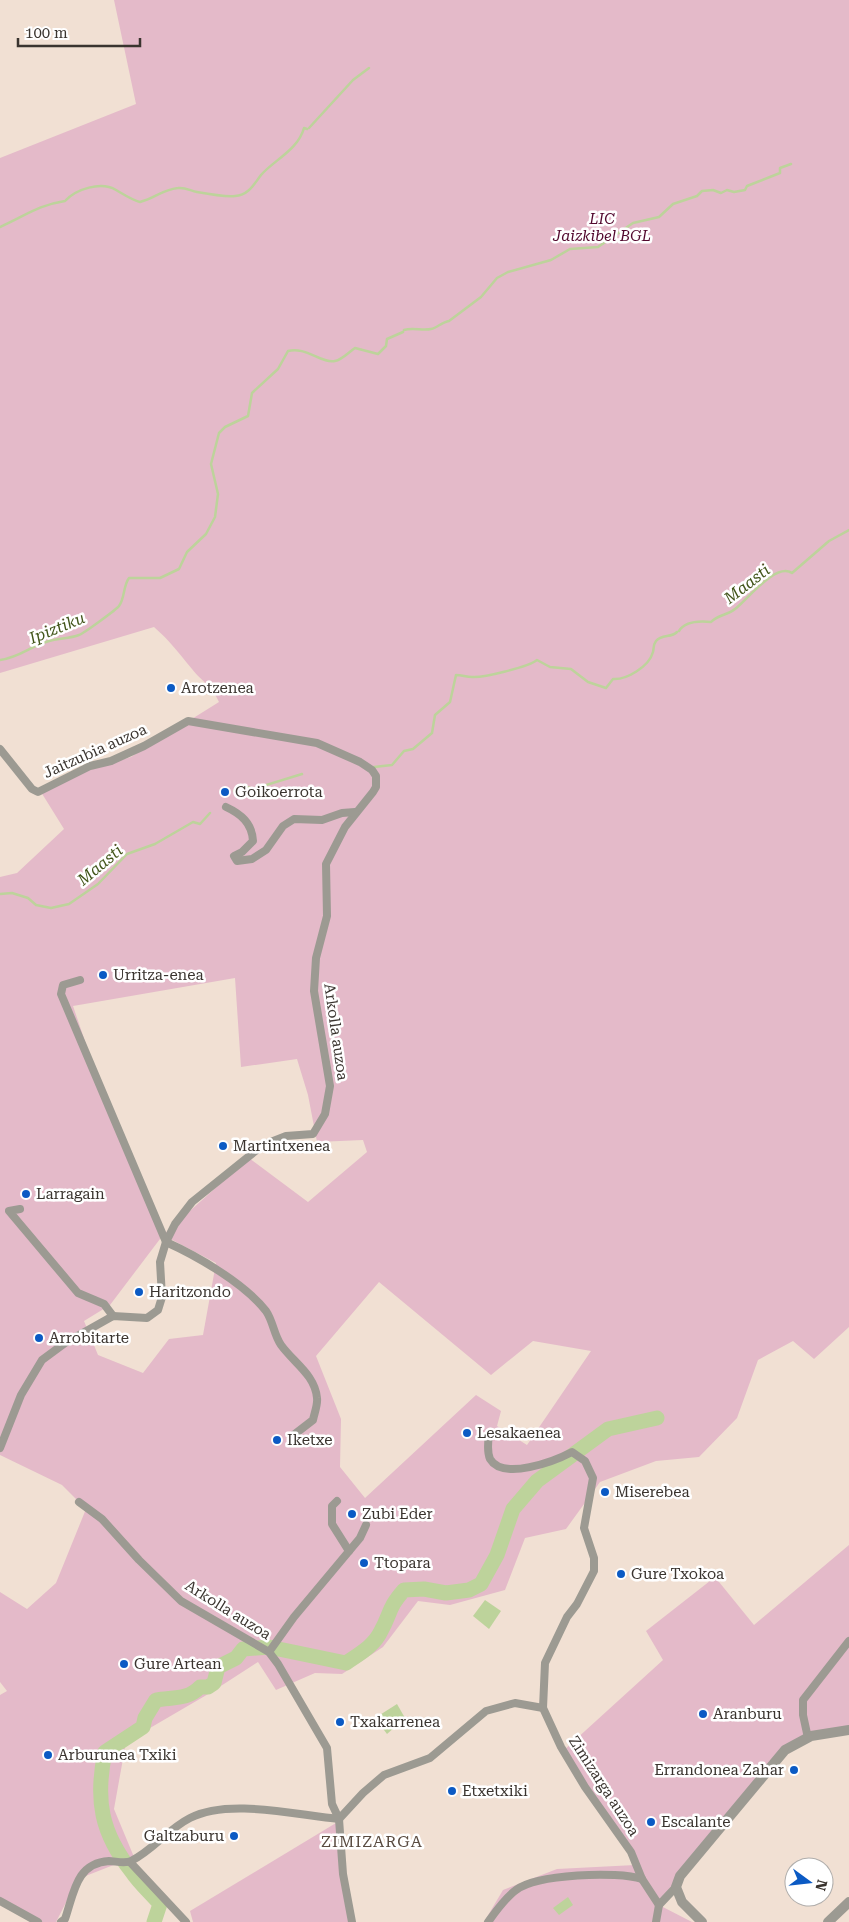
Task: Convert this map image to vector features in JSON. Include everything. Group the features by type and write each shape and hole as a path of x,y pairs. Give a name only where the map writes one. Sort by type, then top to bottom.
{"street":[{"name":"Jaitzubia auzoa","path":"0,749 32,789 38,792 90,766 111,761 144,746 188,721"},
{"name":"Arkolla auzoa","path":"0,1448 21,1395 42,1360 89,1328 114,1316 147,1318 158,1310 162,1297 160,1262 166,1242 175,1224 192,1202 263,1145 286,1136 313,1134 325,1114 330,1086 314,991 316,958 328,916 326,864 356,812 376,787 376,776 372,770 360,762 317,743 188,721"},
{"path":"226,807 242,815 252,831 253,841 242,852 234,856 237,861 252,859 266,850 283,826 294,820 322,820 342,813 356,812"},
{"path":"80,980 63,984 60,994 166,1242 199,1258 248,1294 266,1311 280,1344 310,1377 317,1398 313,1420 291,1437"},
{"path":"20,1209 9,1211 78,1293 104,1304 114,1316"},
{"name":"Zimizarga auzoa","path":"489,1435 490,1458 497,1466 510,1469 523,1468 553,1462 572,1452 585,1461 593,1478 584,1528 594,1558 594,1572 577,1604 567,1617 545,1663 543,1708 561,1747 631,1852 642,1879 659,1905"},
{"path":"337,1501 332,1506 332,1524 349,1552"},
{"name":"Arkolla auzoa","path":"79,1502 102,1519 139,1560 181,1601 272,1648 294,1617 360,1538 366,1525"},
{"path":"808,1738 803,1716 803,1700 849,1641"},
{"path":"272,1648 327,1748 332,1804 339,1819 343,1874 352,1922"},
{"path":"339,1819 363,1793 384,1775 430,1758 486,1712 515,1703 543,1708"},
{"path":"656,1922 659,1905 676,1887 680,1876 692,1860 785,1750 808,1738 849,1730"},
{"path":"61,1922 65,1919 82,1872 94,1863 109,1861 130,1862 169,1831 190,1818 214,1809 234,1808 339,1819"},
{"path":"130,1862 186,1922"},
{"path":"488,1922 517,1888 535,1882 562,1876 627,1874 642,1879"},
{"path":"676,1887 682,1902 702,1922"},
{"path":"0,1901 38,1922"},
{"path":"828,1922 849,1902"}],"green space":[{"name":"LIC Jaizkibel BGL","path":"114,0 849,0 849,1327 814,1359 793,1341 758,1360 737,1418 699,1457 656,1461 600,1482 566,1529 525,1538 505,1590 450,1605 418,1601 383,1647 342,1674 315,1673 276,1690 258,1662 210,1693 126,1742 114,1809 134,1857 78,1879 56,1922 39,1922 0,1899 0,1695 7,1691 0,1682 0,1592 27,1609 56,1583 86,1509 62,1485 0,1455 0,877 17,873 64,829 41,792 89,770 131,757 219,702 210,687 154,627 0,673 0,158 136,104","holes":["235,978 241,1067 297,1059 308,1095 317,1142 363,1140 367,1152 308,1202 249,1158 163,1235 104,1097 73,1006","163,1235 216,1263 203,1335 169,1339 143,1373 98,1355 84,1321 110,1305","379,1282 491,1375 533,1341 591,1351 527,1445 497,1426 501,1411 476,1395 365,1498 340,1467 341,1419 316,1356"]},
{"path":"849,1545 849,1733 798,1739 659,1905 692,1922 484,1922 503,1890 557,1869 635,1865 563,1751 663,1660 646,1631 715,1577 754,1625"},
{"path":"336,1823 352,1922 193,1922 190,1911"}],"shaded area":[{"path":"485,1600 501,1611 489,1629 473,1616"},
{"path":"397,1704 405,1718 387,1734 375,1718"},
{"path":"568,1897 573,1905 559,1915 553,1908"}],"waterway":[{"path":"309,128 353,80 369,68"},
{"path":"0,227 39,208 65,201 82,190 96,186 110,187 140,202 167,190 178,188 216,195 231,196 244,194 266,170 297,143 304,128 307,129"},
{"name":"Ipiztiku","path":"404,330 431,329 449,321 481,297 497,278 508,272 551,260 570,249 598,247 633,223 659,217 673,204 697,196 702,191 713,190 721,193 727,190 734,192 745,190 747,186 780,173 780,168 791,164"},
{"name":"Ipiztiku","path":"0,660 13,657 46,642 82,634 119,606 129,578 160,578 179,569 187,552 206,534 215,517 218,494 211,464 219,433 225,427 248,416 252,393 278,369 288,351 301,351 330,361 340,359 355,348 378,354 386,346 387,339 403,332"},
{"name":"Maasti","path":"679,631 689,623 711,622 732,611 770,577 785,571 792,573 829,541 849,530"},
{"name":"Maasti","path":"374,767 392,765 404,751 413,749 432,733 435,715 450,702 456,675 486,676 515,669 537,660 550,667 571,669 588,682 606,688 613,679 630,675 647,663 651,658 654,644 658,639 677,632"},
{"name":"Maasti","path":"234,791 241,785 253,789 302,774"},
{"name":"Maasti","path":"0,894 12,893 28,898 36,905 51,908 69,904 98,884 127,854 155,844 193,822 200,824 210,813"},
{"path":"154,1922 160,1904 135,1876 113,1844 103,1815 101,1786 105,1752 143,1727 145,1718 156,1700 185,1696 200,1687 208,1687 214,1683 218,1667 236,1658 243,1649 269,1647 346,1663 366,1649 378,1636 392,1606 404,1590 424,1589 446,1593 469,1590 481,1584 497,1555 513,1509 537,1481 608,1429 657,1418"}],"place":[{"name":"Arotzenea","path":"171,688"},
{"name":"Goikoerrota","path":"225,792"},
{"name":"Urritza-enea","path":"103,975"},
{"name":"Martintxenea","path":"223,1146"},
{"name":"Larragain","path":"26,1194"},
{"name":"Haritzondo","path":"139,1292"},
{"name":"Arrobitarte","path":"39,1338"},
{"name":"Lesakaenea","path":"467,1433"},
{"name":"Iketxe","path":"277,1440"},
{"name":"Miserebea","path":"605,1492"},
{"name":"Zubi Eder","path":"352,1514"},
{"name":"Ttopara","path":"364,1563"},
{"name":"Gure Txokoa","path":"621,1574"},
{"name":"Gure Artean","path":"124,1664"},
{"name":"Aranburu","path":"703,1714"},
{"name":"Txakarrenea","path":"340,1722"},
{"name":"Arburunea Txiki","path":"48,1755"},
{"name":"Errandonea Zahar","path":"794,1770"},
{"name":"Etxetxiki","path":"452,1791"},
{"name":"Escalante","path":"651,1822"},
{"name":"Galtzaburu","path":"234,1836"}],"district":[{"name":"ZIMIZARGA","path":"372,1841"}]}
